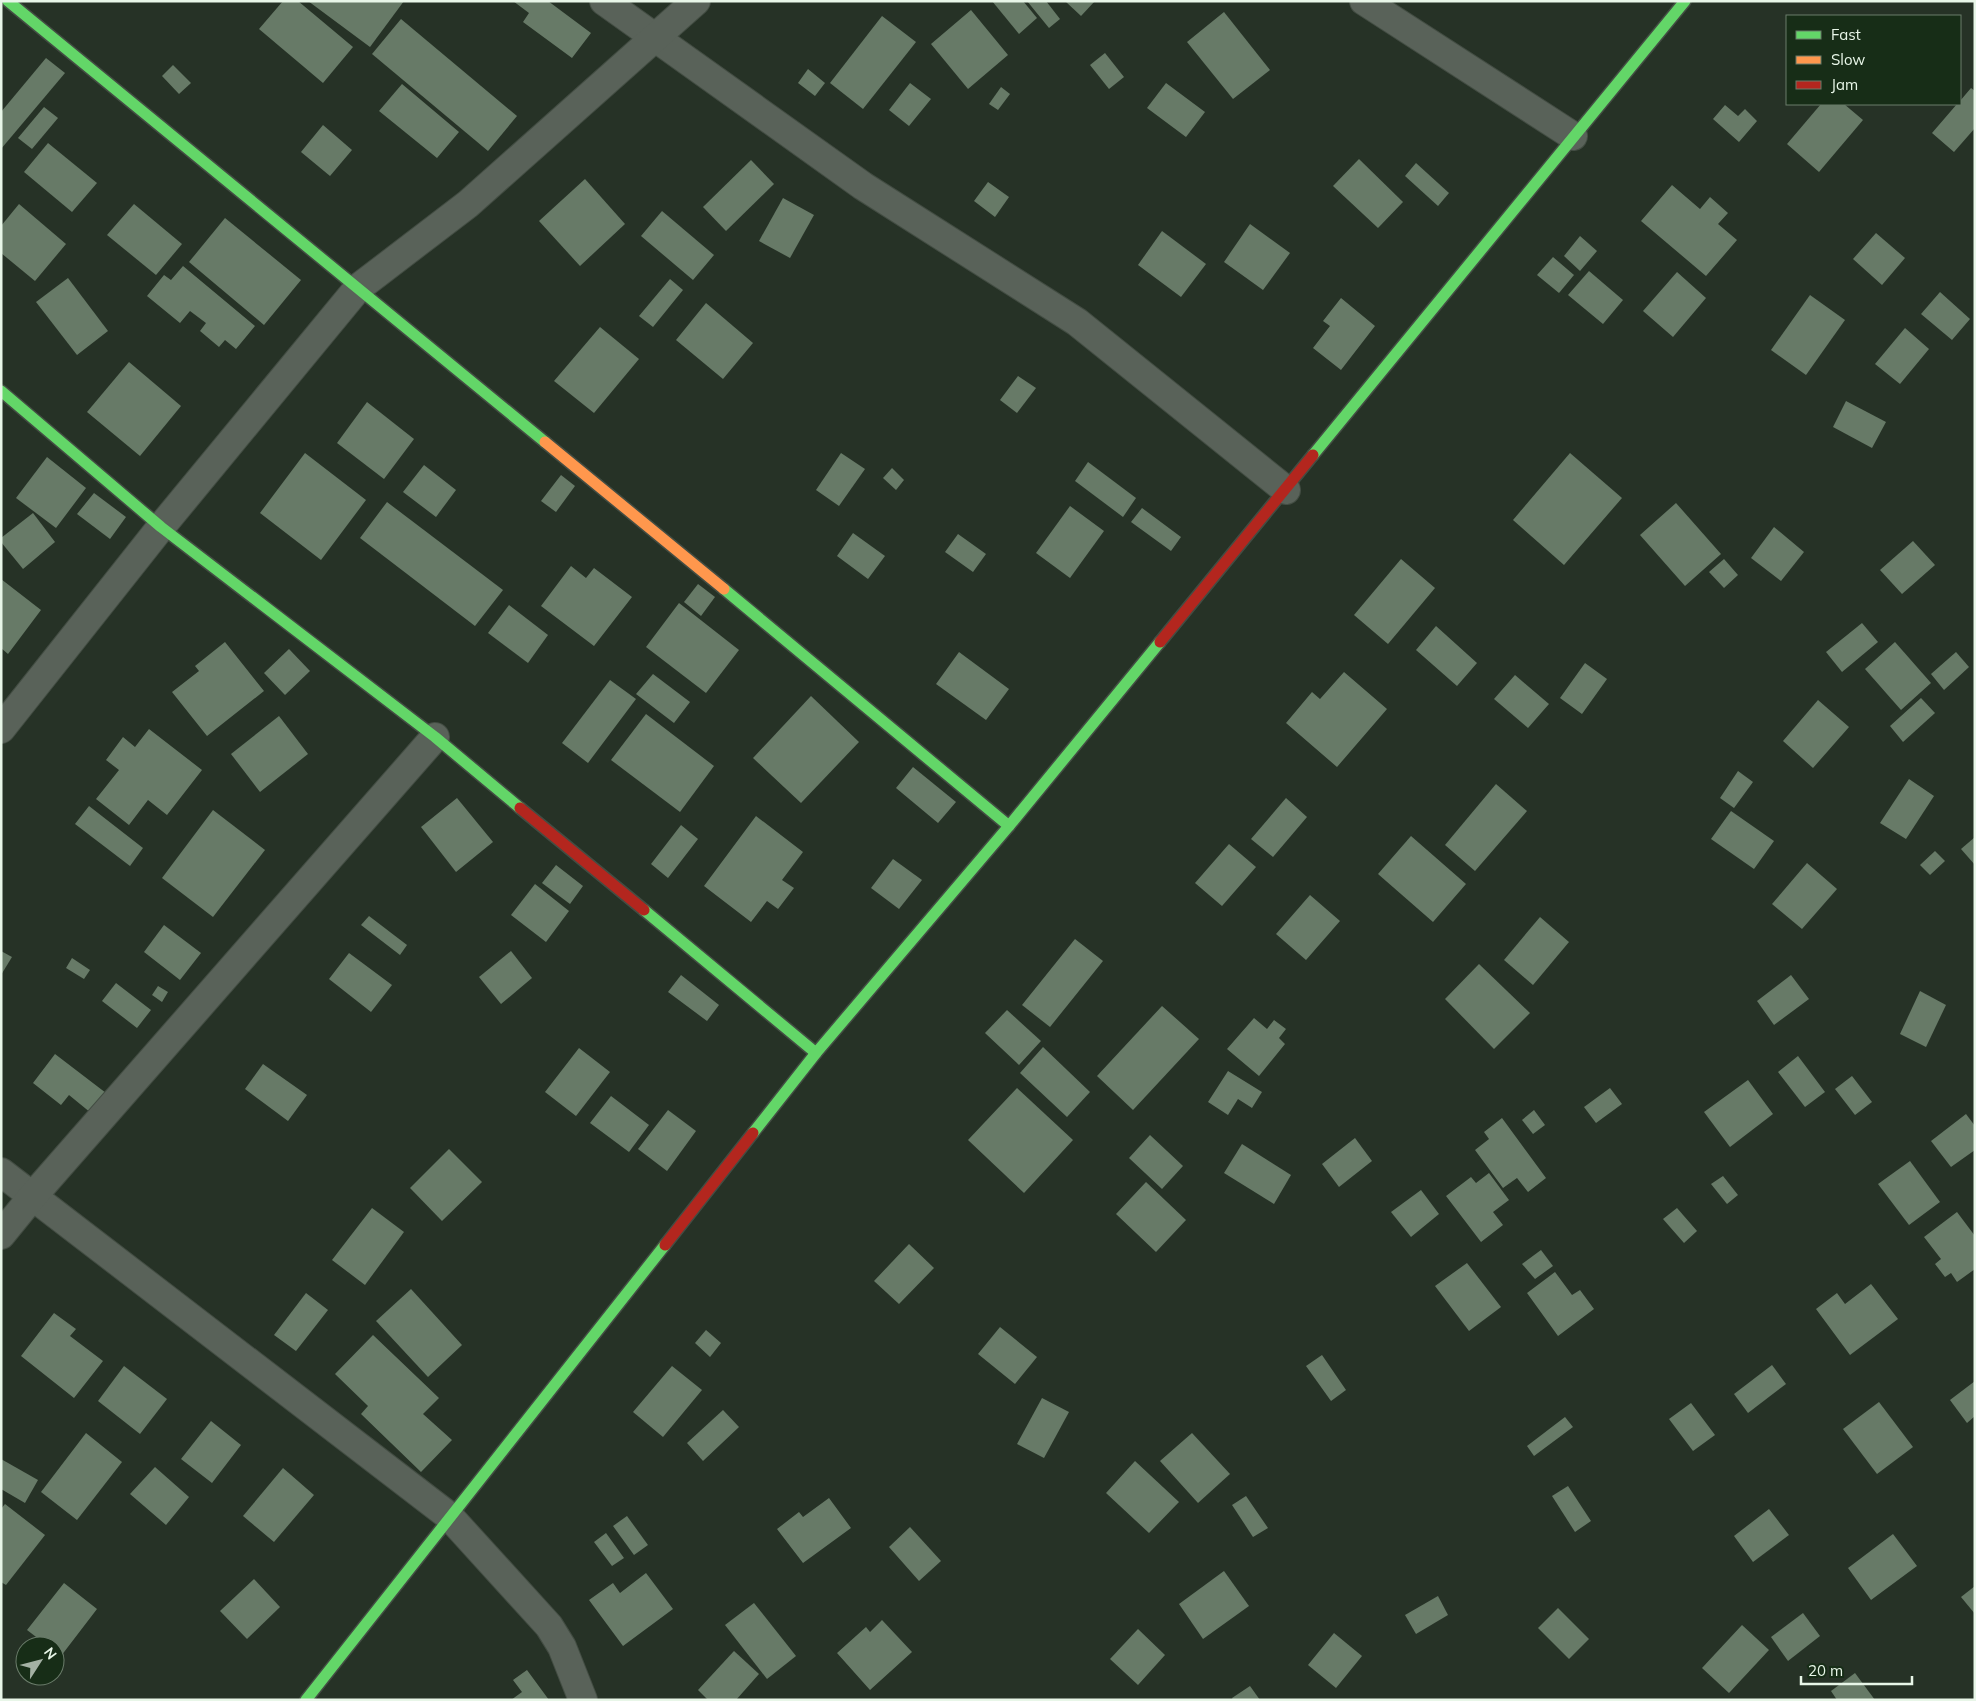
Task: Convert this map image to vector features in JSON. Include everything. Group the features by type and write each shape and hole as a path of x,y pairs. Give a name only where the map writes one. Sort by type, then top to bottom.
{"street":[{"path":"8,1 700,569 1008,826"},
{"path":"604,1 862,186 1077,322 1286,490"},
{"path":"1,728 161,527 358,288 468,204 696,1"},
{"path":"1364,1 1573,136"},
{"path":"306,1700 449,1516 816,1053 1008,826 1286,490 1685,1"},
{"path":"1,391 161,527 435,737 816,1053"},
{"path":"1,1235 32,1197 435,737"},
{"path":"1,1172 449,1516 550,1626 562,1647 583,1700"}],"building":[{"path":"283,1 298,1 353,47 323,83 259,29"},
{"path":"308,1 404,1 370,47"},
{"path":"513,1 548,1 591,33 572,58 523,22 529,13"},
{"path":"992,1 1023,1 1037,18 1019,34"},
{"path":"1027,1 1046,1 1060,19 1049,28"},
{"path":"1065,1 1095,1 1081,16"},
{"path":"971,10 1008,55 968,89 931,44"},
{"path":"1224,12 1270,70 1233,99 1187,42"},
{"path":"882,16 916,42 863,109 830,83"},
{"path":"401,19 517,116 488,151 372,54"},
{"path":"1105,53 1124,77 1109,89 1090,65"},
{"path":"46,58 65,73 1,149 1,112"},
{"path":"173,65 191,83 179,94 162,76"},
{"path":"808,69 825,83 815,96 798,83"},
{"path":"910,83 931,99 909,126 889,110"},
{"path":"1166,83 1205,112 1186,137 1147,108"},
{"path":"402,84 459,132 437,158 379,111"},
{"path":"1001,87 1010,94 998,110 989,104"},
{"path":"1971,88 1975,91 1975,128 1954,152 1932,133 1956,105 1961,105 1961,100"},
{"path":"1725,105 1738,116 1745,109 1757,121 1739,142 1713,119"},
{"path":"1820,105 1845,105 1863,120 1819,172 1787,144"},
{"path":"44,107 58,118 32,149 18,138"},
{"path":"323,125 352,150 330,176 301,152"},
{"path":"48,143 97,183 72,212 24,172"},
{"path":"1359,159 1403,202 1378,228 1333,186"},
{"path":"751,160 774,184 726,231 703,207"},
{"path":"1416,163 1449,193 1438,206 1405,176"},
{"path":"585,179 625,224 580,266 539,221"},
{"path":"988,182 1009,197 995,217 974,201"},
{"path":"1672,185 1700,209 1710,197 1728,213 1718,224 1737,240 1706,276 1641,221"},
{"path":"783,198 814,215 790,258 759,241"},
{"path":"19,204 66,244 35,281 1,253 1,226"},
{"path":"134,204 182,244 156,275 107,235"},
{"path":"662,211 714,255 693,280 641,236"},
{"path":"225,218 301,280 264,325 189,262"},
{"path":"1250,224 1290,253 1263,290 1224,262"},
{"path":"1162,231 1206,264 1181,297 1138,265"},
{"path":"1876,233 1905,258 1882,285 1853,259"},
{"path":"1580,236 1597,251 1580,271 1564,256"},
{"path":"1553,257 1574,275 1559,293 1537,275"},
{"path":"183,266 255,326 236,349 225,340 219,347 200,331 206,323 190,311 180,323 147,296 164,275 171,280"},
{"path":"1589,271 1623,300 1603,324 1568,295"},
{"path":"1677,272 1706,298 1673,337 1643,311"},
{"path":"68,278 108,331 77,355 36,302"},
{"path":"670,279 683,290 653,327 639,316"},
{"path":"1940,292 1970,319 1952,340 1921,314"},
{"path":"1810,295 1845,320 1806,375 1771,350"},
{"path":"1341,298 1375,326 1341,370 1313,348 1330,326 1323,321"},
{"path":"706,303 753,343 723,379 676,340"},
{"path":"600,327 639,359 594,413 554,381"},
{"path":"1905,328 1929,349 1900,384 1875,364"},
{"path":"129,362 181,406 140,456 87,412"},
{"path":"1018,376 1036,388 1017,413 1000,400"},
{"path":"1846,401 1886,422 1872,448 1833,427"},
{"path":"367,402 414,439 384,479 337,443"},
{"path":"305,453 366,500 321,560 260,513"},
{"path":"841,453 865,469 839,506 816,490"},
{"path":"1570,453 1622,498 1564,565 1513,520"},
{"path":"47,457 86,488 56,528 16,498"},
{"path":"1088,462 1136,498 1123,517 1075,481"},
{"path":"424,465 456,490 436,517 403,492"},
{"path":"892,468 904,480 896,490 883,478"},
{"path":"561,475 575,486 556,512 541,501"},
{"path":"94,493 126,517 110,539 77,514"},
{"path":"387,502 503,590 475,626 360,538"},
{"path":"1676,503 1721,554 1685,586 1640,535"},
{"path":"1070,506 1104,531 1070,578 1036,553"},
{"path":"1142,508 1181,537 1171,551 1131,522"},
{"path":"33,513 55,542 23,569 1,542 1,538"},
{"path":"1774,527 1804,552 1781,581 1751,558"},
{"path":"853,533 885,556 868,579 837,556"},
{"path":"958,534 986,554 973,572 945,552"},
{"path":"1913,541 1935,565 1902,594 1880,570"},
{"path":"1401,559 1435,588 1388,644 1354,615"},
{"path":"1724,559 1738,575 1724,588 1709,572"},
{"path":"571,566 586,578 594,568 632,597 594,646 541,606"},
{"path":"1,579 41,610 8,654 1,648"},
{"path":"698,584 715,597 701,616 684,602"},
{"path":"679,603 739,650 706,693 646,647"},
{"path":"509,605 548,635 528,663 488,633"},
{"path":"1862,623 1878,642 1842,672 1826,652"},
{"path":"1436,626 1477,663 1457,686 1416,650"},
{"path":"225,642 264,691 207,736 172,692 199,671 195,666"},
{"path":"1895,642 1931,683 1901,710 1865,669"},
{"path":"289,649 310,671 285,695 264,673"},
{"path":"959,652 1009,689 986,720 936,684"},
{"path":"1956,652 1969,667 1944,690 1931,674"},
{"path":"1585,663 1607,679 1582,714 1560,698"},
{"path":"1344,672 1387,709 1337,767 1286,723 1312,692 1320,699"},
{"path":"653,674 690,702 674,723 636,694"},
{"path":"1515,675 1549,704 1528,728 1494,699"},
{"path":"610,680 636,699 588,763 562,743"},
{"path":"811,696 859,742 801,803 753,758"},
{"path":"1921,698 1935,713 1903,742 1890,726"},
{"path":"1818,700 1849,727 1813,768 1783,741"},
{"path":"646,714 714,766 680,812 611,760"},
{"path":"279,716 308,754 260,792 231,754"},
{"path":"149,729 202,770 167,815 148,800 129,825 96,799 119,770 106,760 123,737 135,747"},
{"path":"913,767 956,802 938,823 896,788"},
{"path":"1738,771 1753,782 1734,808 1720,798"},
{"path":"1909,779 1934,796 1906,839 1880,823"},
{"path":"1496,784 1527,811 1475,871 1445,845"},
{"path":"457,798 493,842 456,872 421,827"},
{"path":"1286,798 1307,817 1273,857 1251,839"},
{"path":"89,806 143,848 130,866 75,824"},
{"path":"213,810 265,850 213,917 162,878"},
{"path":"1731,811 1774,841 1754,869 1711,839"},
{"path":"756,816 803,852 782,880 794,888 778,909 767,901 751,922 704,886"},
{"path":"681,825 698,839 668,878 651,864"},
{"path":"1411,836 1466,884 1433,922 1378,874"},
{"path":"1975,837 1975,865 1961,849"},
{"path":"1229,844 1256,867 1222,906 1195,883"},
{"path":"1935,851 1945,861 1930,875 1920,865"},
{"path":"893,859 922,880 899,909 871,888"},
{"path":"1807,863 1837,889 1802,929 1772,904"},
{"path":"556,865 583,886 570,904 542,883"},
{"path":"535,884 569,911 546,942 511,915"},
{"path":"1310,895 1340,921 1306,960 1276,934"},
{"path":"369,916 407,945 400,955 361,925"},
{"path":"1540,917 1569,942 1533,985 1504,960"},
{"path":"164,925 201,953 180,980 144,952"},
{"path":"1075,939 1103,961 1050,1027 1022,1005"},
{"path":"1,951 12,957 1,975"},
{"path":"511,951 532,978 501,1004 479,977"},
{"path":"349,953 392,985 371,1012 329,979"},
{"path":"72,958 90,970 84,979 66,968"},
{"path":"1479,964 1530,1013 1494,1049 1445,999"},
{"path":"681,975 719,1005 707,1021 668,992"},
{"path":"1791,975 1809,999 1774,1025 1757,1001"},
{"path":"116,983 151,1010 137,1028 102,1001"},
{"path":"158,986 168,992 162,1002 152,995"},
{"path":"1920,991 1946,1005 1926,1047 1900,1034"},
{"path":"1162,1006 1199,1039 1133,1110 1097,1076"},
{"path":"1007,1010 1041,1041 1019,1065 985,1033"},
{"path":"1254,1018 1267,1029 1274,1020 1286,1029 1279,1038 1285,1044 1259,1076 1227,1049"},
{"path":"1043,1047 1090,1092 1067,1117 1020,1073"},
{"path":"579,1048 610,1072 576,1116 545,1092"},
{"path":"55,1054 106,1093 91,1113 69,1095 61,1105 33,1083"},
{"path":"1798,1056 1825,1092 1805,1107 1778,1072"},
{"path":"263,1064 307,1095 288,1121 245,1089"},
{"path":"1228,1071 1262,1092 1252,1108 1238,1099 1228,1115 1208,1102"},
{"path":"1852,1076 1872,1102 1855,1115 1835,1089"},
{"path":"1748,1080 1773,1114 1730,1147 1704,1112"},
{"path":"1017,1088 1073,1140 1024,1193 968,1140"},
{"path":"1610,1088 1622,1104 1596,1123 1584,1107"},
{"path":"611,1096 649,1125 629,1152 590,1123"},
{"path":"668,1110 696,1131 667,1171 638,1149"},
{"path":"1534,1110 1545,1125 1533,1134 1522,1120"},
{"path":"1966,1114 1975,1126 1975,1150 1951,1167 1931,1141"},
{"path":"1502,1118 1546,1178 1528,1192 1517,1178 1503,1188 1475,1150 1489,1139 1484,1132"},
{"path":"1150,1135 1183,1166 1162,1189 1129,1158"},
{"path":"1355,1138 1372,1161 1339,1187 1322,1164"},
{"path":"1242,1144 1291,1175 1274,1204 1224,1173"},
{"path":"449,1149 482,1182 442,1221 410,1188"},
{"path":"1910,1161 1940,1202 1909,1225 1878,1184"},
{"path":"1489,1173 1509,1200 1493,1212 1503,1225 1481,1242 1446,1196 1471,1177 1476,1183"},
{"path":"1723,1176 1738,1195 1727,1204 1711,1184"},
{"path":"1146,1182 1186,1220 1156,1252 1116,1214"},
{"path":"1421,1190 1439,1214 1411,1237 1391,1212"},
{"path":"372,1208 404,1232 365,1285 332,1260"},
{"path":"1677,1208 1697,1231 1684,1243 1663,1219"},
{"path":"1957,1212 1975,1236 1975,1269 1957,1282 1951,1273 1945,1277 1935,1264 1941,1259 1924,1237"},
{"path":"909,1244 934,1268 899,1304 874,1281"},
{"path":"1541,1250 1553,1266 1535,1279 1522,1264"},
{"path":"1467,1263 1501,1307 1469,1331 1435,1286"},
{"path":"1555,1272 1572,1295 1580,1290 1594,1309 1558,1336 1527,1293"},
{"path":"1871,1284 1898,1319 1850,1355 1816,1309 1837,1293 1845,1304"},
{"path":"411,1289 462,1345 428,1377 376,1321"},
{"path":"306,1293 328,1310 296,1351 274,1335"},
{"path":"54,1313 76,1329 70,1336 103,1361 74,1398 21,1356"},
{"path":"1000,1327 1037,1357 1015,1384 978,1354"},
{"path":"706,1330 721,1343 710,1357 695,1343"},
{"path":"373,1335 439,1398 423,1414 452,1440 421,1472 361,1414 368,1406 335,1374"},
{"path":"1322,1355 1346,1390 1331,1401 1306,1366"},
{"path":"1772,1365 1786,1384 1748,1413 1734,1394"},
{"path":"124,1366 167,1399 140,1434 98,1401"},
{"path":"672,1366 702,1390 663,1437 633,1412"},
{"path":"1975,1381 1975,1416 1967,1423 1950,1400"},
{"path":"1042,1398 1069,1412 1044,1458 1017,1444"},
{"path":"1879,1402 1913,1447 1877,1474 1843,1429"},
{"path":"1691,1403 1715,1435 1693,1451 1669,1419"},
{"path":"723,1410 739,1427 703,1461 687,1443"},
{"path":"1565,1417 1573,1427 1534,1456 1527,1446"},
{"path":"211,1421 241,1445 212,1483 181,1459"},
{"path":"86,1433 122,1462 77,1520 41,1492"},
{"path":"1192,1433 1230,1474 1198,1503 1160,1461"},
{"path":"1,1459 38,1480 25,1503 1,1489"},
{"path":"1135,1461 1179,1502 1149,1533 1106,1493"},
{"path":"155,1467 189,1497 166,1525 130,1494"},
{"path":"283,1468 314,1495 274,1542 243,1516"},
{"path":"1568,1486 1591,1521 1575,1532 1552,1496"},
{"path":"1246,1496 1268,1528 1253,1537 1232,1505"},
{"path":"829,1498 851,1528 803,1563 777,1529 799,1512 803,1517"},
{"path":"5,1504 45,1535 6,1585 1,1582 1,1509"},
{"path":"1769,1509 1789,1535 1753,1562 1734,1536"},
{"path":"627,1516 648,1545 634,1555 613,1526"},
{"path":"910,1527 941,1561 919,1581 889,1547"},
{"path":"606,1533 624,1558 612,1566 594,1542"},
{"path":"1893,1534 1917,1566 1871,1600 1848,1568"},
{"path":"1224,1571 1249,1606 1203,1639 1179,1604"},
{"path":"646,1573 673,1609 623,1646 589,1600 613,1583 620,1593"},
{"path":"254,1579 280,1607 247,1639 220,1611"},
{"path":"64,1583 97,1609 65,1651 65,1636 35,1636 27,1630"},
{"path":"1975,1586 1975,1614 1961,1597"},
{"path":"1438,1596 1448,1615 1416,1634 1405,1615"},
{"path":"754,1603 796,1656 767,1679 725,1625"},
{"path":"1558,1608 1589,1639 1569,1659 1538,1628"},
{"path":"1803,1613 1820,1636 1788,1661 1771,1637"},
{"path":"882,1620 912,1652 870,1690 837,1653 866,1627 870,1632"},
{"path":"1742,1625 1769,1650 1729,1693 1702,1668"},
{"path":"1138,1629 1165,1655 1138,1685 1110,1659"},
{"path":"1334,1633 1362,1656 1336,1688 1308,1665"},
{"path":"734,1651 759,1674 736,1700 708,1700 698,1690"},
{"path":"527,1670 549,1700 511,1700 522,1692 513,1680"},
{"path":"1855,1673 1875,1700 1837,1700 1831,1691"},
{"path":"1250,1686 1260,1700 1233,1700 1232,1698"}],"traffic: fast":[{"path":"8,1 545,442"},
{"path":"1313,455 1685,1"},
{"path":"1,391 161,527 435,737 520,808"},
{"path":"724,589 1009,826"},
{"path":"753,1133 816,1053 1009,826 1160,642"},
{"path":"644,910 816,1053"},
{"path":"306,1700 665,1245"}],"traffic: slow":[{"path":"545,442 724,589"}],"traffic: jam":[{"path":"1160,642 1313,455"},
{"path":"520,808 644,910"},
{"path":"665,1245 753,1133"}]}
